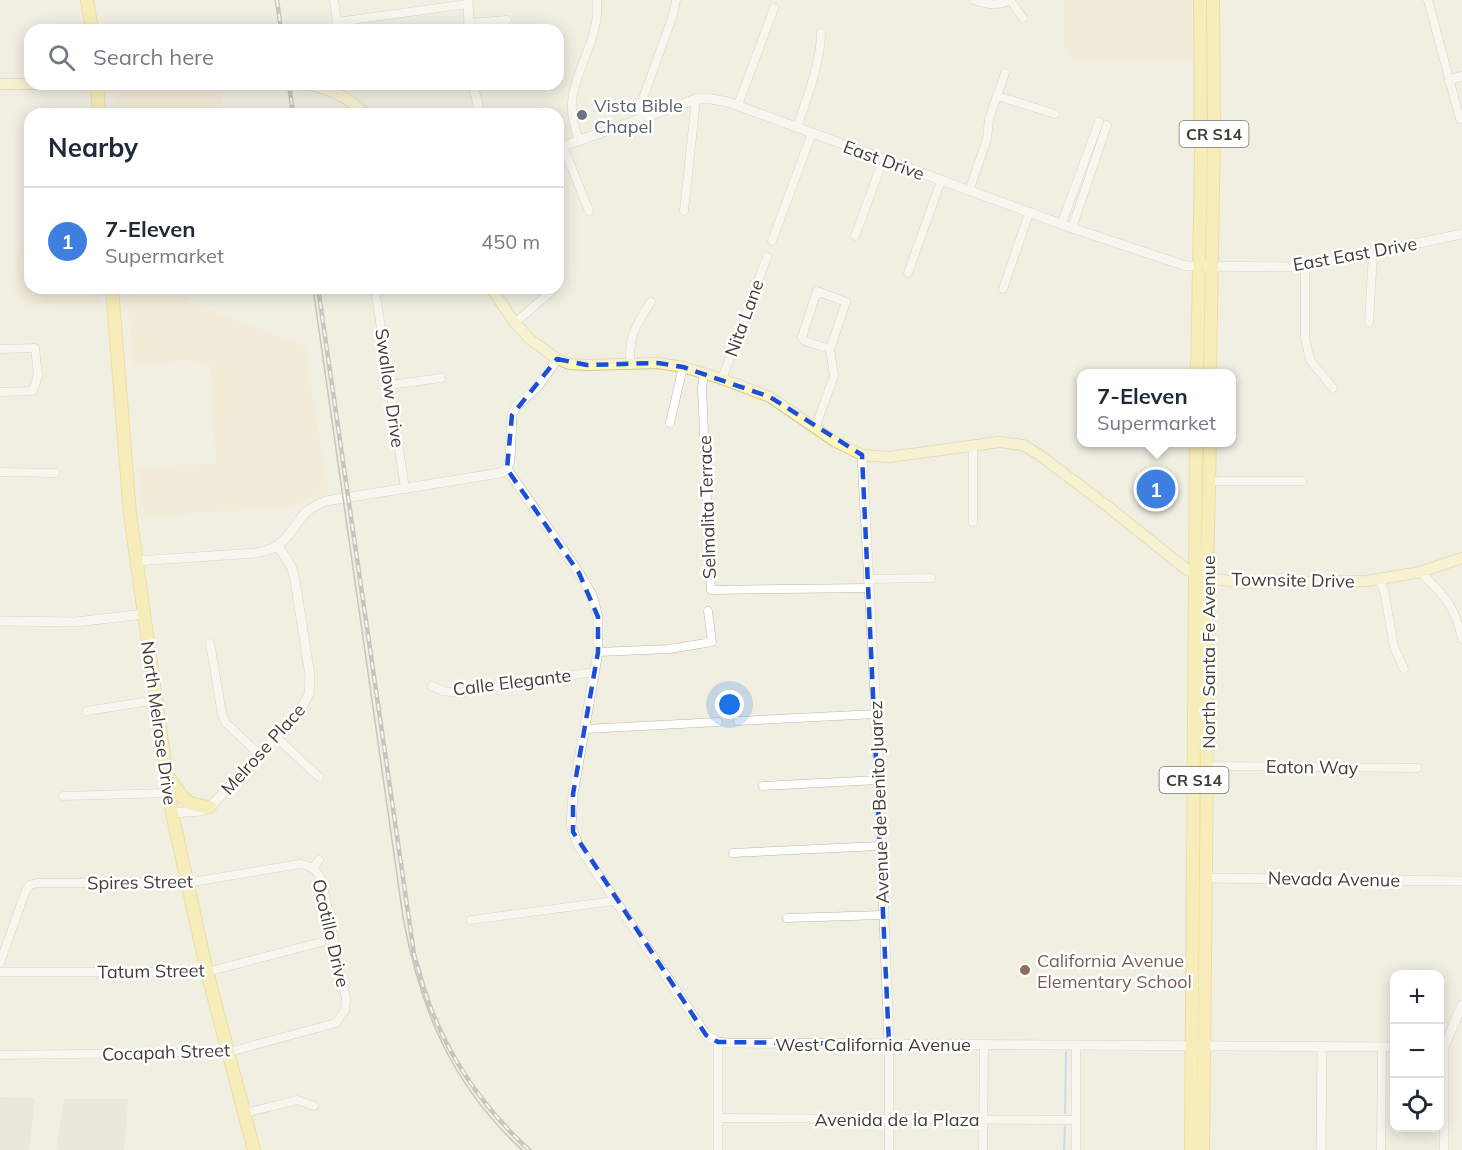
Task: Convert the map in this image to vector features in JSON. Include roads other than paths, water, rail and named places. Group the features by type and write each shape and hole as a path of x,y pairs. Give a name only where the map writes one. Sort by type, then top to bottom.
{"main road":[{"path":"87,0 91,24"},
{"name":"CR S14","path":"1200,0 1201,165 1210,369"},
{"name":"CR S14","path":"1197,369 1214,129 1213,0"},
{"path":"0,84 24,84"},
{"path":"97,90 99,108"},
{"path":"334,90 358,108"},
{"name":"North Melrose Drive","path":"112,294 130,514 172,813 207,972 254,1150"},
{"path":"495,294 515,323 531,340 557,359 569,364 587,365 658,363 683,367 722,379 770,397 834,441 862,455"},
{"name":"Townsite Drive","path":"862,455 889,457 999,442 1023,445 1111,509 1186,569 1208,578 1246,583 1379,579 1420,572 1462,558"},
{"name":"North Santa Fe Avenue","path":"1196,447 1193,925 1203,1150"},
{"name":"North Santa Fe Avenue","path":"1191,1150 1205,974 1207,766 1205,660 1209,447"},
{"path":"167,774 189,804 210,807"},
{"path":"1193,925 1198,929 1199,957 1205,974"}],"street":[{"path":"334,0 338,24"},
{"path":"580,141 574,128 571,111 573,90 595,29 598,15 597,0"},
{"path":"641,118 641,104 673,15 676,0"},
{"path":"974,0 986,4 1005,3 1010,0 1023,18"},
{"path":"1428,0 1460,119"},
{"path":"349,24 468,2 469,24"},
{"path":"738,105 774,8"},
{"path":"482,24 507,20"},
{"path":"797,128 816,70 820,51 820,33"},
{"path":"969,191 987,139 989,119 1005,73"},
{"path":"1449,80 1462,76"},
{"path":"474,90 479,108"},
{"path":"998,96 1054,114"},
{"name":"East Drive","path":"564,146 696,99 706,98 738,105 1061,225 1186,266 1205,267"},
{"path":"684,211 696,99"},
{"path":"1061,225 1103,124 1072,228"},
{"path":"772,241 812,133"},
{"path":"564,156 589,211"},
{"path":"855,236 883,160"},
{"path":"908,273 941,181"},
{"path":"1003,289 1029,213"},
{"name":"East East Drive","path":"1205,267 1305,267 1462,234"},
{"path":"1369,322 1373,253"},
{"name":"Nita Lane","path":"722,379 767,257"},
{"path":"1305,267 1305,338 1310,360 1333,388"},
{"path":"815,428 834,376 830,349 846,302 817,291 802,335 805,341 830,349"},
{"name":"Swallow Drive","path":"376,294 405,489"},
{"path":"515,323 549,294"},
{"path":"630,363 630,345 636,323 651,302"},
{"path":"0,349 35,348 38,375 33,391 0,392"},
{"path":"136,561 256,553 278,546 302,515 317,504 326,501 500,473 507,469 510,460 512,415 515,408 539,385 557,359"},
{"path":"670,423 683,367"},
{"name":"Selmalita Terrace","path":"704,374 702,388 711,590 869,584"},
{"path":"390,386 441,378"},
{"path":"973,446 973,522"},
{"name":"Avenue de Benito Juarez","path":"862,455 890,1044 889,1150"},
{"path":"507,469 592,595 597,617 598,652 573,794 572,826 578,844 614,901 706,1035 718,1042 718,1150"},
{"path":"0,472 56,473"},
{"path":"1209,481 1302,481"},
{"name":"Melrose Place","path":"172,813 200,811 210,807 299,713 309,694 310,676 296,580 292,567 278,546"},
{"path":"1420,572 1444,596 1454,611 1462,639"},
{"path":"869,584 932,578"},
{"name":"Townsite Drive","path":"1379,579 1384,591 1394,647 1404,669"},
{"path":"598,652 669,649 712,642 708,611"},
{"path":"0,621 76,622 144,614"},
{"path":"210,644 222,714 226,723 260,756"},
{"name":"Calle Elegante","path":"432,686 443,691 458,693 594,672"},
{"path":"87,711 156,700"},
{"path":"738,721 876,714"},
{"path":"585,729 718,722"},
{"path":"276,738 319,777"},
{"name":"Eaton Way","path":"1207,766 1417,768"},
{"path":"763,786 878,780"},
{"path":"63,796 170,793"},
{"path":"733,853 880,846"},
{"path":"313,868 319,860"},
{"name":"Spires Street","path":"0,963 26,890 30,885 37,883 186,883 300,864 313,868"},
{"name":"Ocotillo Drive","path":"313,868 322,880 346,999 345,1010 336,1023 328,1026"},
{"name":"Nevada Avenue","path":"1206,878 1462,880"},
{"path":"471,920 614,901"},
{"path":"787,918 883,915"},
{"name":"Tatum Street","path":"0,972 207,972 333,939"},
{"path":"1444,1043 1462,1005"},
{"name":"Cocapah Street","path":"0,1055 229,1052 328,1026"},
{"name":"West California Avenue","path":"718,1042 1390,1047"},
{"path":"982,1150 984,1045"},
{"path":"1076,1046 1076,1150"},
{"path":"1321,1150 1322,1047"},
{"path":"1381,1150 1382,1047"},
{"path":"1443,1078 1444,1150"},
{"path":"244,1113 297,1100 314,1106"},
{"name":"Avenida de la Plaza","path":"718,1118 1076,1120"}],"waterway":[{"path":"1065,1113 1066,1052"},
{"path":"1064,1150 1065,1126"}],"tram line":[{"path":"314,294 403,917 410,951 430,1014 458,1072 497,1125 522,1150"}],"railway":[{"path":"277,0 280,24"},
{"path":"290,90 292,108"},
{"path":"319,294 414,954 431,1008 452,1053 487,1105 529,1150"}],"place":[{"name":"Vista Bible Chapel","path":"582,115"},
{"name":"7-Eleven","path":"1156,489"},
{"name":"California Avenue Elementary School","path":"1025,970"}]}
